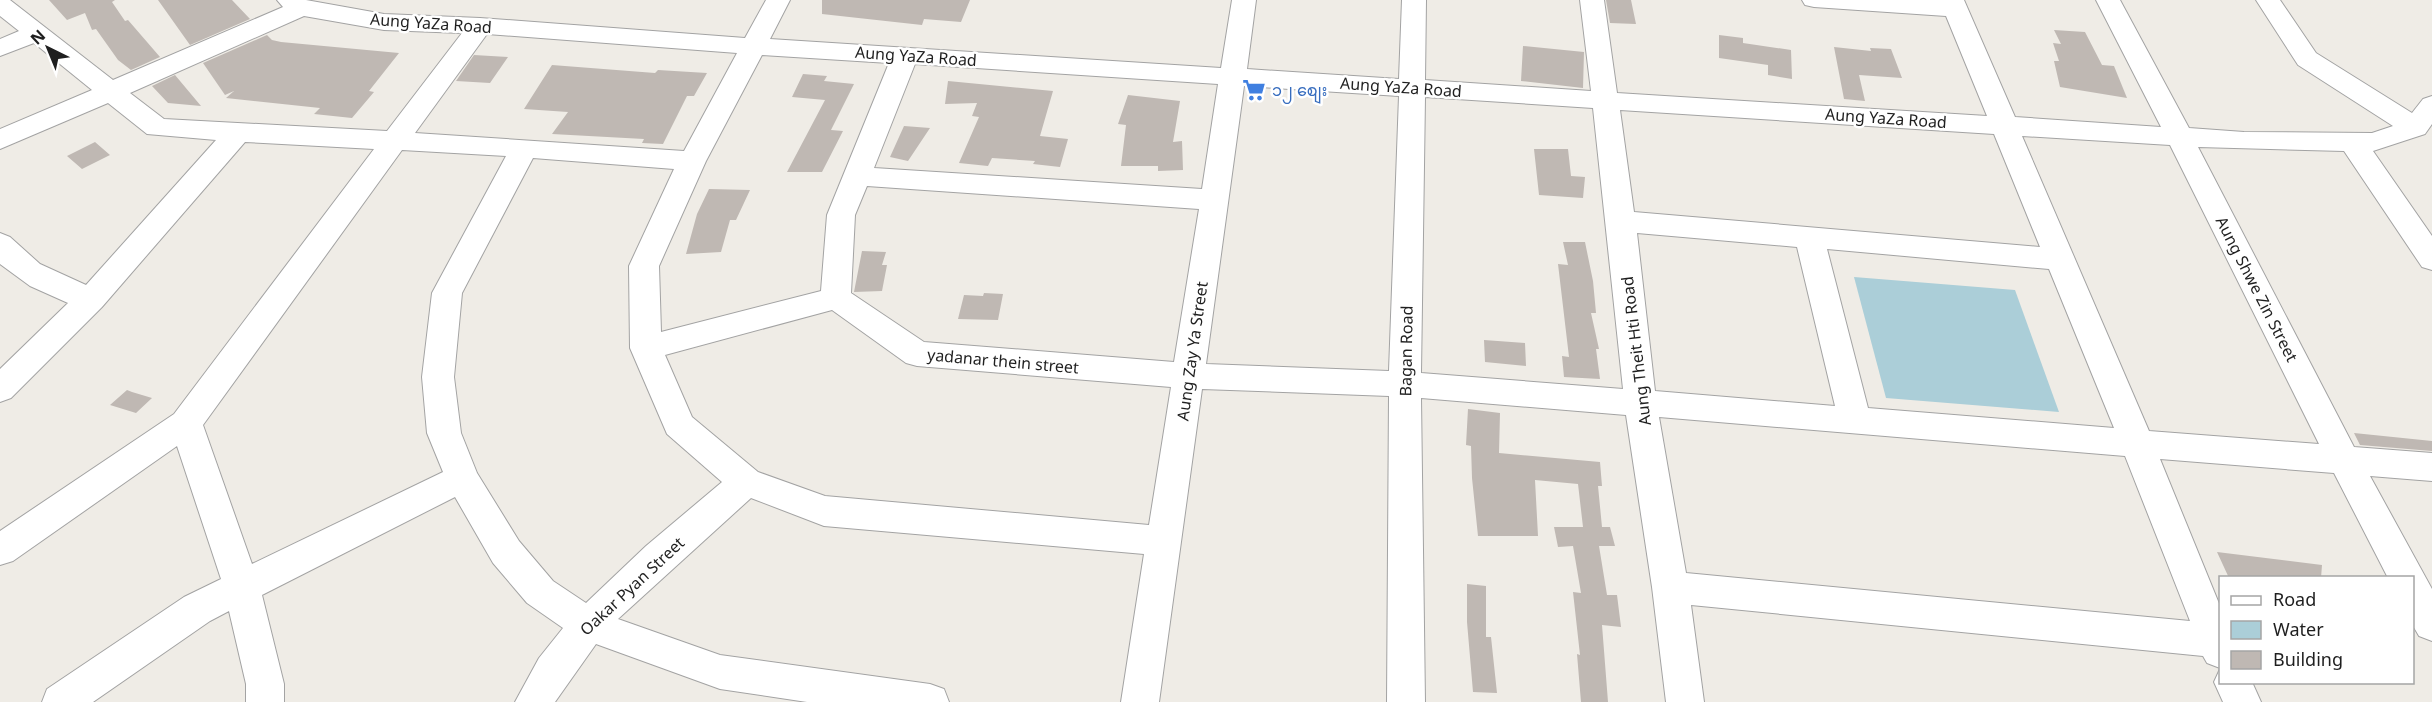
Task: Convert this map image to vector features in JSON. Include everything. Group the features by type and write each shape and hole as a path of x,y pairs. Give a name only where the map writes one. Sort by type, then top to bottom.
{"street":[{"path":"778,0 751,46 692,161 644,266 646,348 679,425 746,482 824,511 1163,542"},
{"name":"Aung Zay Ya Street","path":"1140,702 1244,0"},
{"name":"Bagan Road","path":"1406,702 1405,384 1414,88 1414,0"},
{"name":"Aung Theit Hti Road","path":"1592,0 1621,221 1640,401 1670,587 1685,702"},
{"path":"1670,587 2218,646 2138,445 1954,4 1814,0"},
{"name":"Aung Shwe Zin Street","path":"2108,0 2181,137 2342,459 2406,576"},
{"path":"2268,0 2307,59 2415,128 2432,105"},
{"path":"0,4 157,128 524,148 692,161"},
{"path":"0,140 111,91 295,4"},
{"name":"Aung YaZa Road","path":"295,4 384,22 480,26 904,56 2244,141 2374,142 2415,128"},
{"path":"0,550 54,516 186,423 480,26"},
{"path":"0,48 37,33"},
{"path":"646,348 836,298 841,215 904,56"},
{"path":"0,389 91,299 238,133"},
{"path":"2352,142 2432,259"},
{"path":"524,148 447,293 438,377 444,433 462,478 506,552 540,592 587,624 720,672 930,702"},
{"path":"856,176 1214,200"},
{"path":"1621,221 2059,259"},
{"path":"1809,237 1855,422"},
{"path":"0,244 12,262 39,279 91,299"},
{"name":"yadanar thein street","path":"836,298 917,354 1188,376 1405,384 1640,401 1855,422 2432,467"},
{"path":"186,423 242,588 265,684 265,702"},
{"path":"61,702 197,609 462,478"},
{"name":"Oakar Pyan Street","path":"534,702 542,685 587,624 746,482"},
{"path":"2414,592 2432,624"},
{"path":"2235,684 2241,702"}],"water":[{"path":"1854,277 2015,290 2059,412 1886,398"}],"building":[{"path":"49,0 115,0 112,2 125,21 128,20 160,57 131,70 118,60 96,29 92,30 85,13 67,20"},
{"path":"158,0 232,0 250,19 190,45"},
{"path":"822,0 970,0 961,22 924,19 922,25 822,14"},
{"path":"1606,0 1631,0 1636,24 1610,23"},
{"path":"2054,30 2085,32 2102,65 2114,66 2127,98 2060,87 2054,61 2059,61 2053,43 2061,44"},
{"path":"267,35 272,40 281,42 399,53 369,91 374,92 352,118 314,114 320,108 226,98 234,91 225,95 203,63"},
{"path":"1719,35 1743,38 1743,43 1791,50 1792,79 1768,75 1768,65 1719,58"},
{"path":"1523,46 1584,52 1583,88 1521,81"},
{"path":"1834,47 1871,51 1870,48 1891,49 1902,78 1859,75 1865,101 1844,99"},
{"path":"474,55 508,57 490,83 456,81"},
{"path":"552,65 655,73 658,70 707,73 694,96 687,96 663,144 642,143 644,139 552,134 568,112 524,109"},
{"path":"803,74 827,76 824,81 854,84 831,130 843,131 822,172 787,172 825,100 792,97"},
{"path":"175,75 201,106 168,103 152,86"},
{"path":"948,81 1053,91 1040,136 1068,139 1060,167 1033,164 1035,161 992,158 988,166 959,163 979,117 972,116 977,103 945,104"},
{"path":"1128,95 1180,101 1173,142 1182,141 1183,170 1158,171 1158,166 1121,166 1126,125 1118,124"},
{"path":"904,126 930,128 908,161 890,157"},
{"path":"95,142 110,155 82,169 67,156"},
{"path":"1534,149 1568,149 1571,176 1585,177 1583,198 1539,195"},
{"path":"709,189 750,190 736,220 730,220 721,252 686,254 697,214"},
{"path":"1563,242 1585,242 1593,281 1596,313 1591,313 1599,349 1596,349 1600,379 1564,377 1562,356 1569,357 1558,264 1568,265"},
{"path":"862,251 886,252 882,265 887,265 882,291 854,292"},
{"path":"984,293 1003,294 998,320 958,319 964,295 983,296"},
{"path":"1484,340 1525,343 1526,366 1485,362"},
{"path":"127,390 152,398 136,413 110,405"},
{"path":"1468,409 1500,413 1499,453 1600,462 1602,486 1598,486 1602,527 1610,527 1615,546 1599,546 1607,595 1617,595 1621,627 1602,625 1608,702 1581,702 1577,654 1580,655 1573,592 1581,593 1573,546 1558,547 1554,527 1583,527 1578,484 1535,480 1538,536 1478,536 1471,446 1466,445"},
{"path":"2354,433 2432,441 2432,451 2360,445"},
{"path":"2217,552 2322,565 2321,576 2228,576"},
{"path":"1467,584 1486,586 1486,637 1491,637 1497,693 1473,692 1467,622"}],"place":[{"name":"၁၂ စျေး","path":"1254,90"}]}
